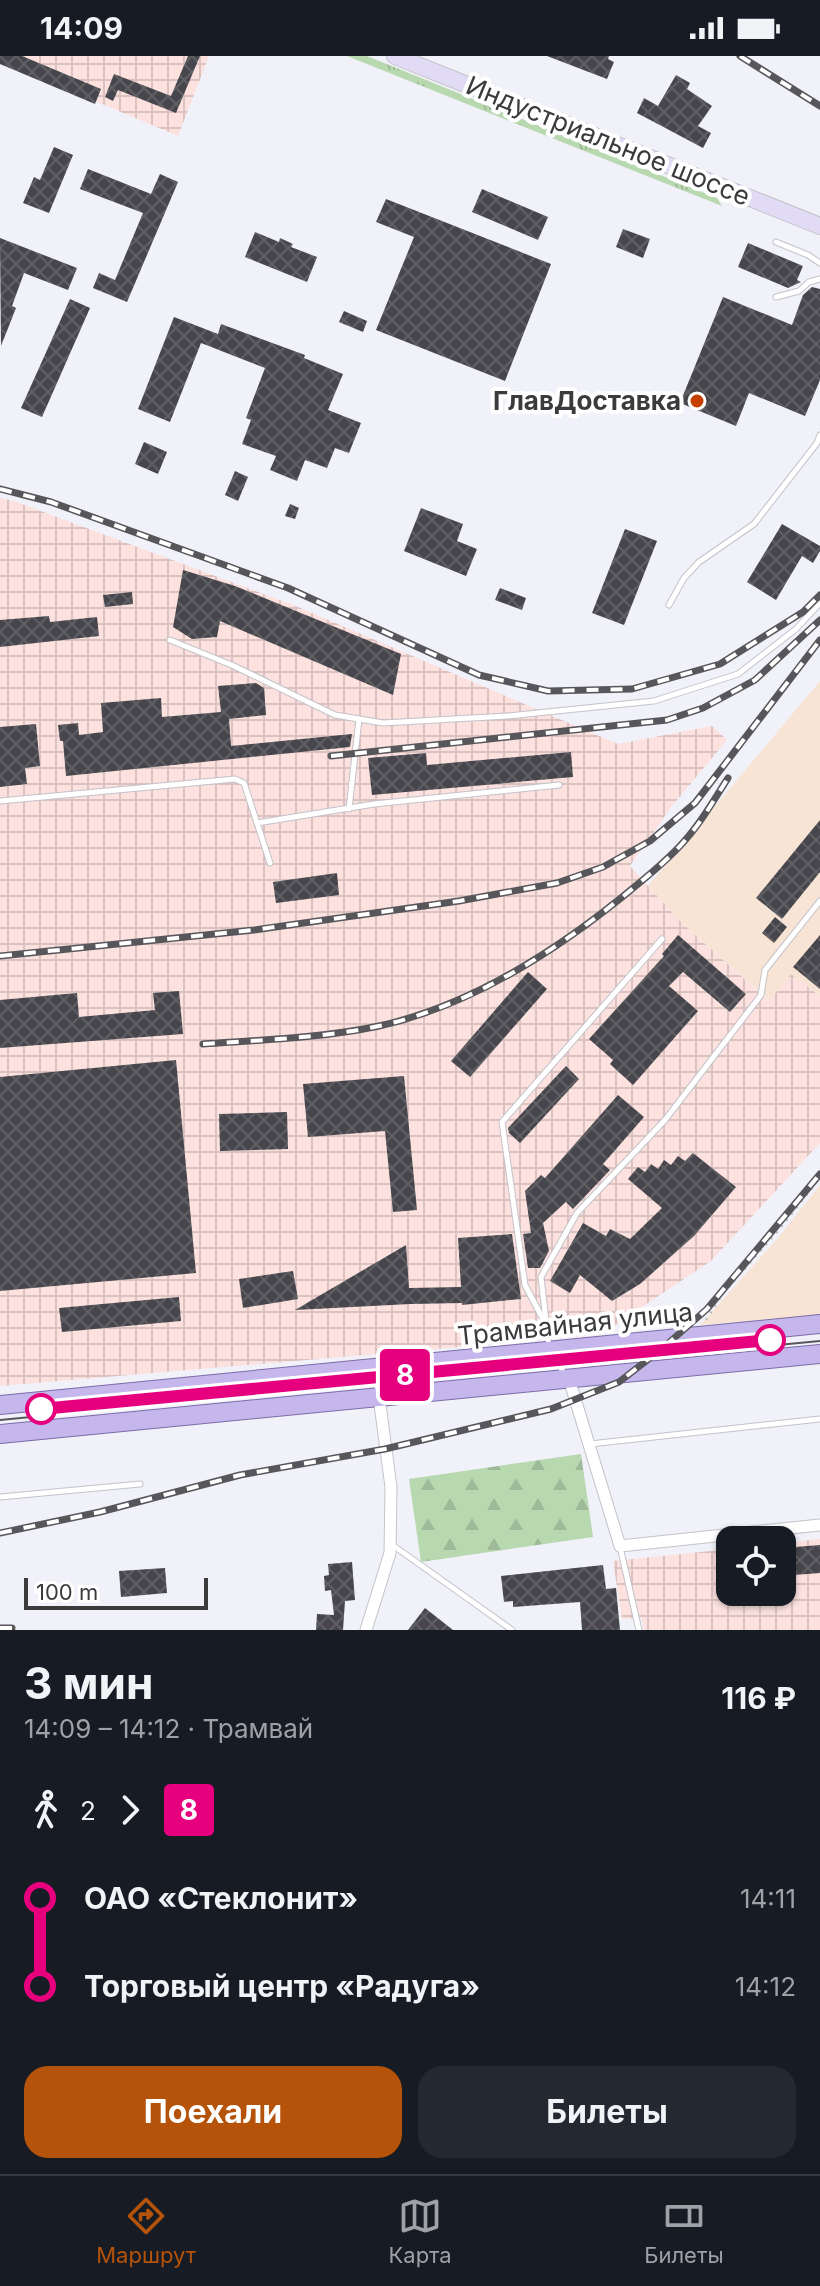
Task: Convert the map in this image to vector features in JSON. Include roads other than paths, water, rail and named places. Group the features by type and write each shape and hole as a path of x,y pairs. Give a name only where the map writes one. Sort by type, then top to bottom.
{"main road":[{"name":"Трамвайная улица","path":"0,1405 820,1324"},
{"name":"Трамвайная улица","path":"0,1434 820,1354"}],"street":[{"name":"Индустриальное шоссе","path":"395,56 820,226"},
{"path":"569,1379 620,1546 820,1525"},
{"path":"366,1630 390,1553 391,1487 379,1397"}],"lane":[{"path":"776,242 820,263"},
{"path":"776,297 799,291 809,282 820,279"},
{"path":"669,605 684,578 699,562 754,524 820,435"},
{"path":"170,640 234,666 335,715 383,723 507,716 654,701 738,674 796,629 820,603"},
{"path":"349,809 359,719"},
{"path":"0,801 235,779 244,783 270,863"},
{"path":"257,823 349,809 559,785"},
{"path":"569,1379 550,1353 541,1277 577,1213 665,1120 761,995 765,970 820,901"},
{"path":"547,1325 525,1285 502,1122 662,939"},
{"path":"373,1370 379,1397"},
{"path":"589,1444 820,1419"},
{"path":"0,1497 140,1484"},
{"path":"390,1543 512,1630"},
{"path":"620,1546 639,1630"}],"tram line":[{"name":"8","path":"41,1409 770,1340"},
{"path":"0,1420 820,1341"}],"railway":[{"path":"740,56 820,106"},
{"path":"0,489 51,502 288,588 479,675 548,691 632,689 720,664 803,612 820,595"},
{"path":"331,756 667,720 703,708 755,680 820,620"},
{"path":"0,956 254,930 459,901 557,883 603,867 650,841 695,803 820,640"},
{"path":"203,1044 314,1036 379,1026 450,1004 484,988 549,951 657,868 693,831 728,778"},
{"path":"0,1533 100,1512 240,1475 385,1449 551,1409 619,1382 707,1309 820,1174"},
{"path":"0,1628 12,1628"}],"place":[{"name":"ГлавДоставка","path":"697,401"}]}
